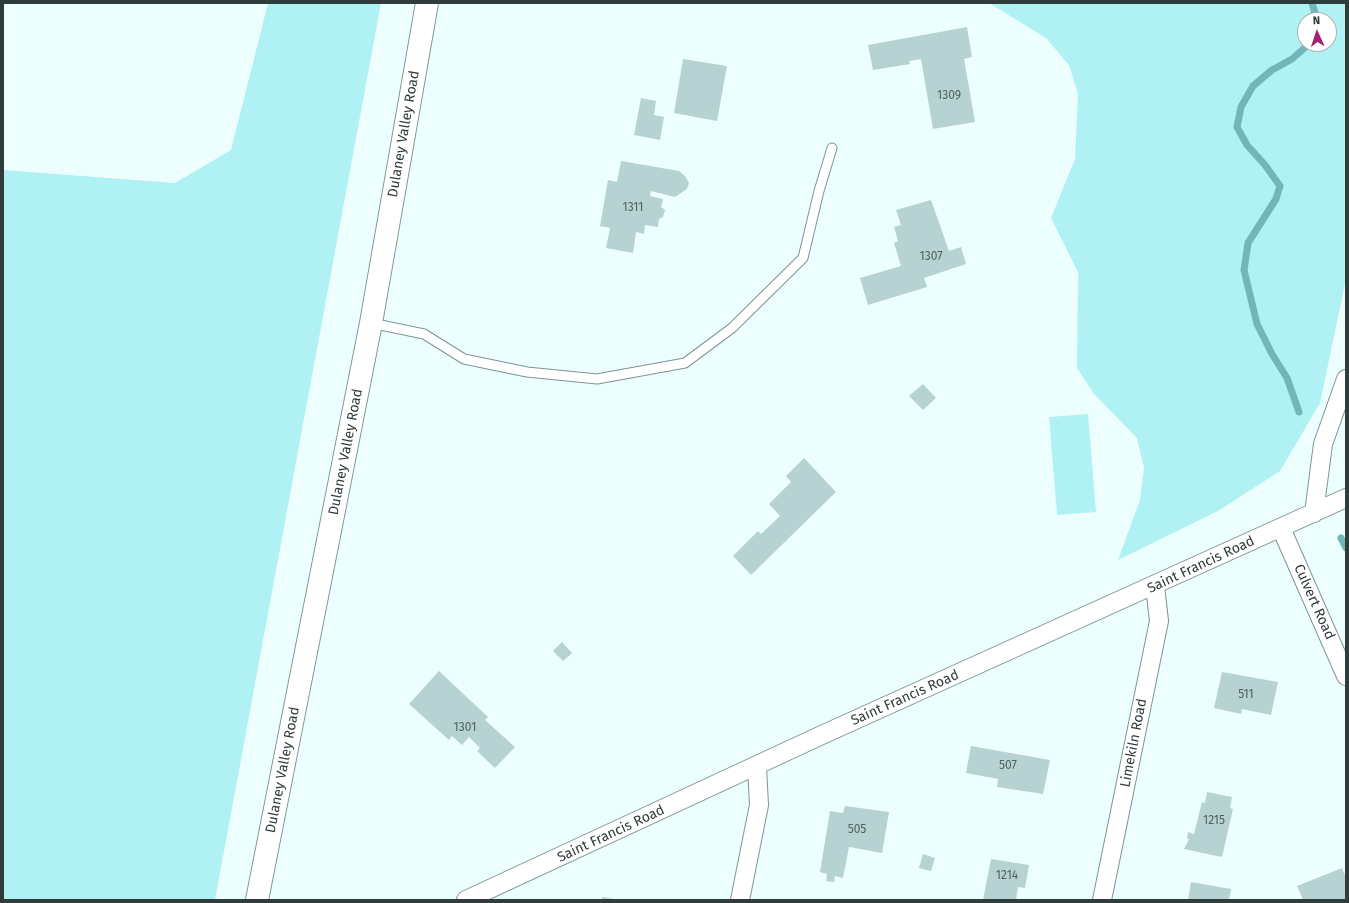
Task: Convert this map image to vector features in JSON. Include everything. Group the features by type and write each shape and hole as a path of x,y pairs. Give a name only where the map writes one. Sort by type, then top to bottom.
{"main road":[{"name":"Dulaney Valley Road","path":"257,900 370,323 427,3"}],"street":[{"path":"1314,513 1323,444 1346,380"},
{"name":"Saint Francis Road","path":"466,900 757,767 824,734 1155,586 1346,498"},
{"name":"Culvert Road","path":"1281,528 1346,676"},
{"name":"Limekiln Road","path":"1102,900 1159,621 1155,586"},
{"path":"740,900 759,805 757,767"}],"lane":[{"path":"370,323 424,334 464,359 527,372 597,379 685,363 732,328 803,258 819,191 832,148"}],"shaded area":[{"path":"268,3 381,3 215,900 3,900 3,170 175,183 231,150"},
{"path":"989,3 1346,3 1346,279 1320,403 1280,471 1218,511 1118,560 1140,500 1144,468 1137,438 1094,394 1077,368 1078,272 1051,218 1075,159 1078,94 1069,65 1046,38"},
{"path":"1088,414 1096,512 1057,515 1049,417"}],"building":[{"path":"967,27 972,57 964,59 975,122 933,129 921,59 909,61 910,64 873,70 868,45"},
{"path":"683,59 727,66 717,121 674,113"},
{"path":"641,98 656,101 654,115 664,117 660,140 634,135"},
{"path":"621,161 679,171 685,176 689,183 687,189 675,197 651,191 650,196 663,199 661,207 665,210 663,217 659,219 658,227 645,225 644,234 636,232 633,253 606,248 610,228 600,226 608,180 617,182"},
{"path":"931,200 949,251 961,247 966,264 924,278 927,287 868,305 860,278 901,266 894,243 898,241 894,227 901,225 896,210"},
{"path":"923,384 936,398 923,410 909,396"},
{"path":"804,458 836,492 751,575 733,556 758,531 761,534 780,516 769,504 791,482 786,476"},
{"path":"562,642 572,653 563,661 553,651"},
{"path":"439,671 488,717 485,720 515,747 495,768 477,751 480,748 469,737 462,745 452,736 449,740 409,704"},
{"path":"1222,672 1278,682 1271,715 1242,709 1241,714 1214,708"},
{"path":"971,746 1050,760 1043,794 997,787 998,779 966,773"},
{"path":"1207,792 1232,797 1230,808 1233,809 1222,857 1184,849 1189,839 1187,839 1188,832 1194,834 1202,802 1205,803"},
{"path":"845,806 889,812 882,853 849,847 843,878 835,876 834,882 826,881 827,874 820,872 830,811 843,813"},
{"path":"923,854 935,858 931,871 919,868"},
{"path":"991,859 1029,865 1025,888 1018,887 1016,900 983,900"},
{"path":"1342,868 1346,877 1346,900 1303,900 1297,886"},
{"path":"1191,882 1231,889 1229,900 1188,900"},
{"path":"602,897 615,899 615,900 602,900"}],"waterway":[{"path":"1312,3 1315,12"},
{"path":"1299,412 1287,378 1272,354 1257,324 1244,270 1248,243 1276,199 1280,186 1265,165 1247,145 1237,127 1241,107 1253,86 1272,70 1292,59 1300,52"},
{"path":"1341,538 1346,548"}]}
